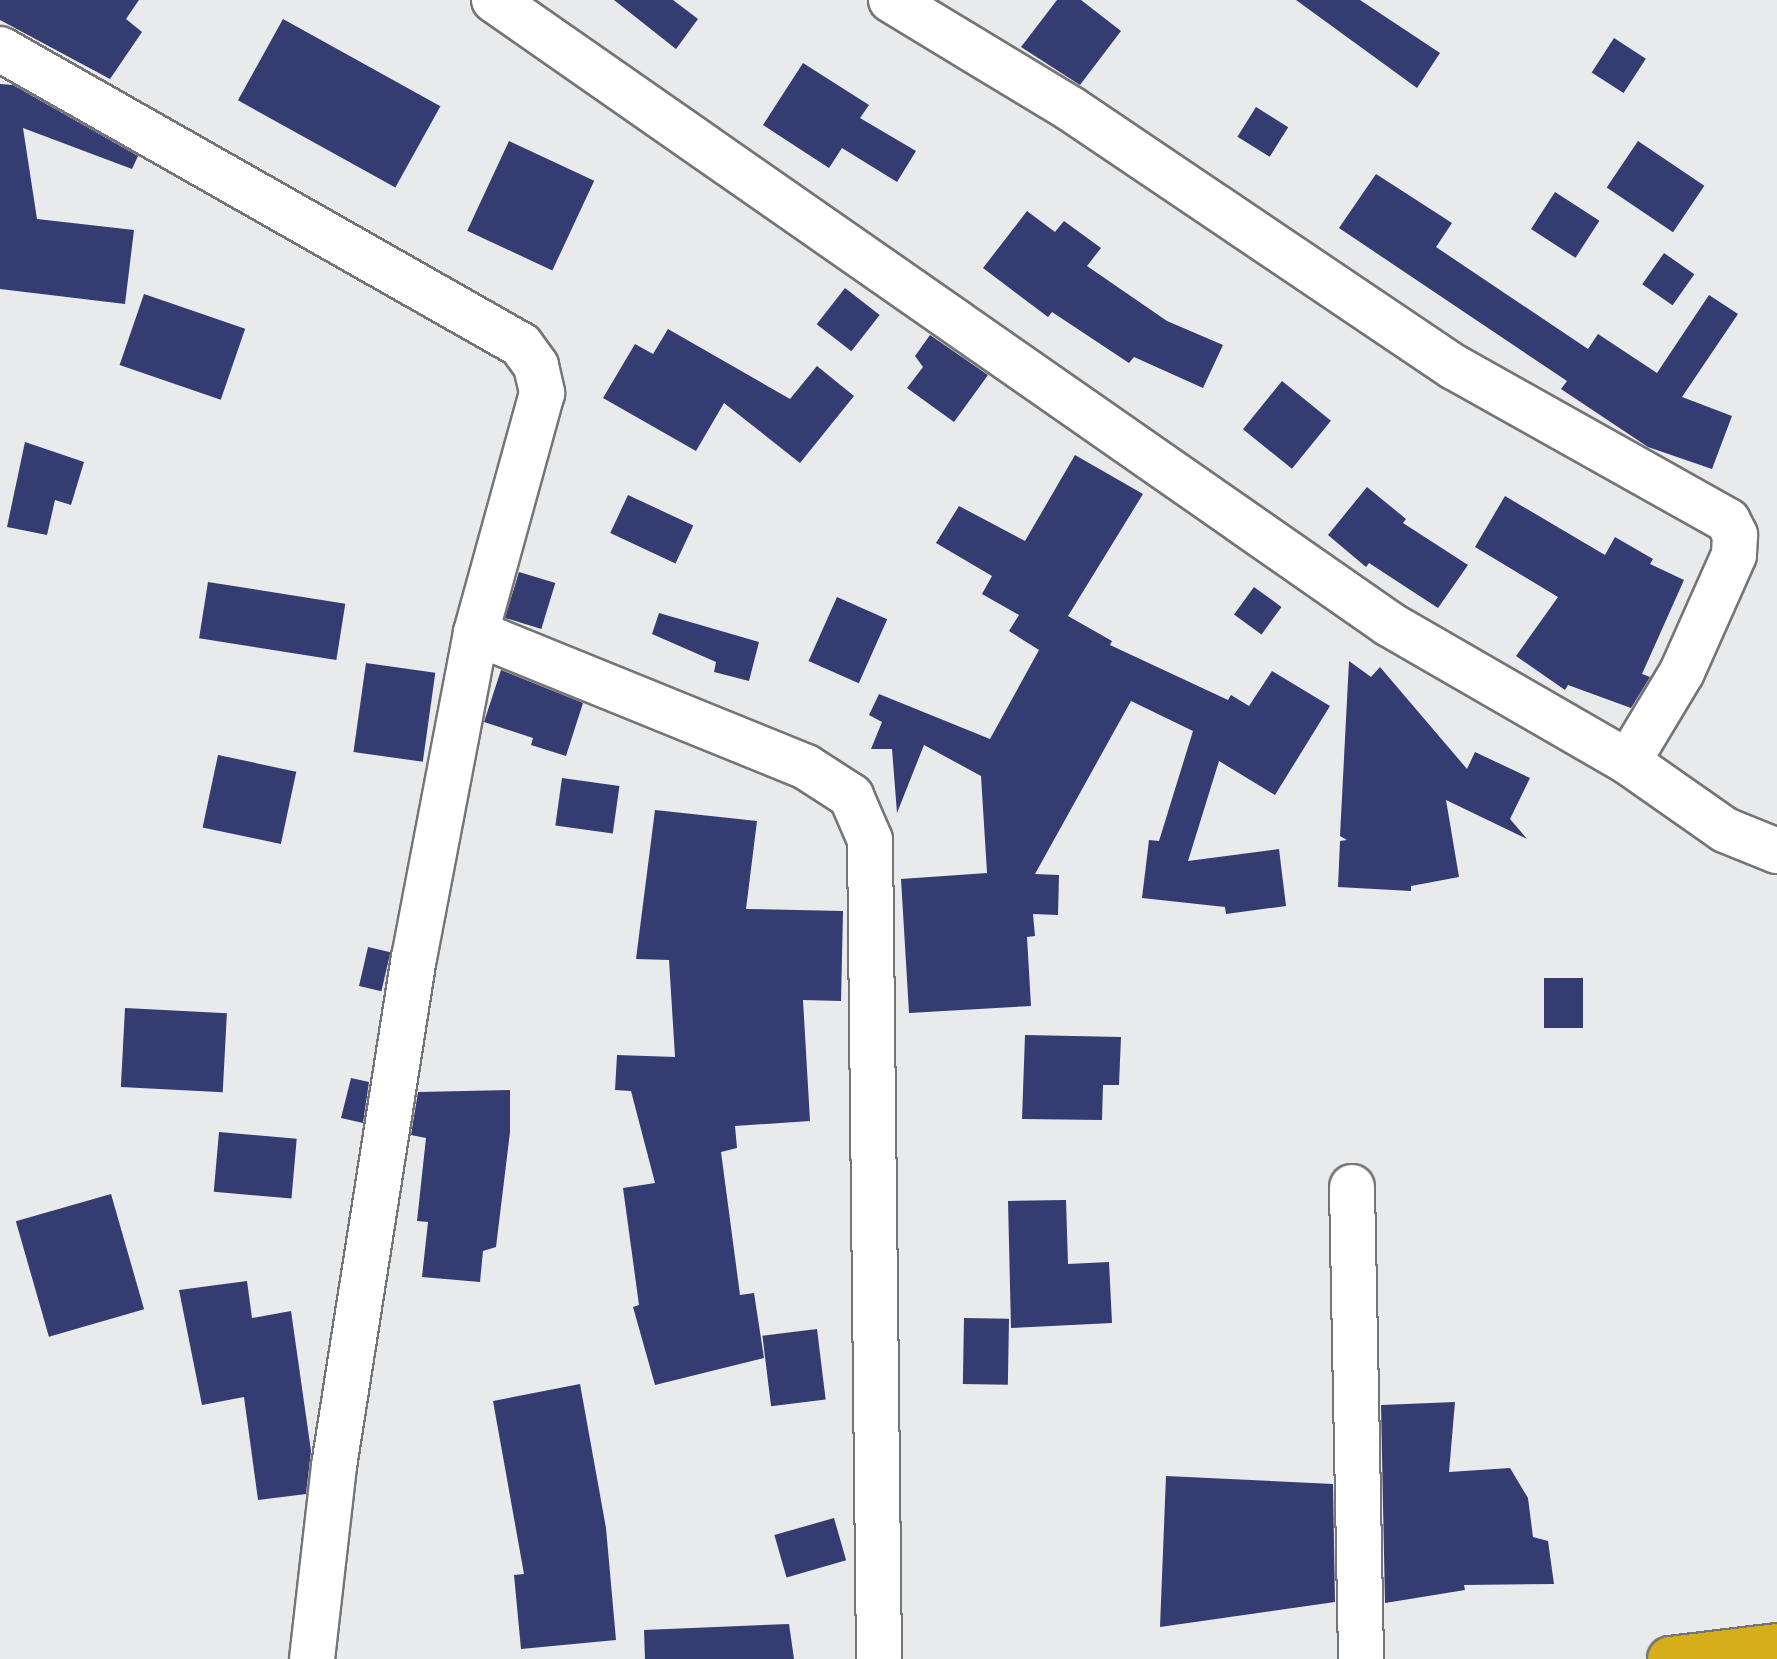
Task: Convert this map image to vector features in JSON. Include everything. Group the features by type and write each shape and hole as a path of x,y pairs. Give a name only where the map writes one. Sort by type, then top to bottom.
{"highway":[{"path":"1670,1659 1777,1646"}],"street":[{"path":"494,0 1389,624 1628,762 1725,830 1777,851"},
{"path":"891,0 1071,109 1454,367 1728,521 1735,535 1734,555 1682,672 1628,762"},
{"path":"0,49 521,345 536,366 542,393 476,633 414,957 334,1466 312,1659"},
{"path":"476,633 806,767 851,796 870,840 879,1659"},
{"path":"1352,1187 1361,1659"}],"building":[{"path":"0,0 139,0 126,19 142,32 110,79 0,20"},
{"path":"614,0 673,0 698,19 676,49"},
{"path":"1057,0 1081,0 1121,31 1080,85 1021,47"},
{"path":"1296,0 1360,0 1440,53 1417,88"},
{"path":"283,19 440,106 395,188 238,100"},
{"path":"1614,38 1646,59 1624,93 1592,72"},
{"path":"803,63 869,105 860,118 916,151 897,182 842,148 829,168 763,125"},
{"path":"0,84 13,85 138,156 132,169 23,128 37,219 134,230 125,304 0,289"},
{"path":"1256,107 1288,127 1270,157 1237,137"},
{"path":"509,141 594,181 552,270 467,231"},
{"path":"1638,141 1704,186 1673,232 1607,187"},
{"path":"1376,174 1452,223 1436,247 1588,349 1598,334 1657,373 1709,295 1738,314 1682,397 1732,416 1712,469 1648,447 1561,389 1567,381 1339,228"},
{"path":"1555,192 1599,221 1575,258 1531,229"},
{"path":"1027,211 1055,232 1064,221 1101,248 1087,266 1167,321 1223,345 1203,388 1134,357 1129,363 1052,312 1048,317 983,268"},
{"path":"1664,253 1694,274 1673,305 1642,284"},
{"path":"845,288 880,315 851,351 817,324"},
{"path":"144,294 245,329 221,400 120,365"},
{"path":"668,329 790,399 817,366 854,396 800,463 724,403 696,451 603,398 635,344 653,354"},
{"path":"930,335 988,375 954,422 907,388 923,367 915,356"},
{"path":"1282,381 1331,421 1292,469 1243,429"},
{"path":"25,442 84,462 71,505 55,500 47,535 7,527"},
{"path":"1075,455 1143,494 1068,616 1112,641 1110,645 1228,700 1231,695 1249,706 1272,671 1330,706 1275,795 1219,761 1188,861 1279,849 1286,906 1226,914 1225,907 1142,898 1149,840 1159,841 1193,731 1131,701 1035,874 1059,875 1058,915 1033,914 1035,936 1027,937 1031,1006 909,1013 901,879 987,873 981,776 924,745 897,813 892,749 871,749 882,722 869,715 879,694 990,739 1039,650 1009,631 1019,615 982,594 992,576 936,543 959,506 1025,541"},
{"path":"1367,487 1406,519 1403,523 1468,565 1438,608 1369,563 1366,567 1328,535"},
{"path":"628,495 693,525 676,563 610,533"},
{"path":"1505,496 1605,555 1615,537 1653,559 1650,564 1684,580 1642,674 1650,677 1631,708 1568,685 1565,690 1516,656 1558,597 1475,547"},
{"path":"519,572 555,583 541,629 505,618"},
{"path":"208,582 345,604 336,660 199,638"},
{"path":"1254,587 1282,607 1262,634 1234,615"},
{"path":"837,597 887,619 859,683 809,661"},
{"path":"659,613 759,642 749,681 714,672 716,662 652,634"},
{"path":"1349,661 1371,677 1380,667 1467,769 1475,752 1530,778 1510,819 1527,839 1446,800 1459,877 1411,886 1411,891 1338,887 1340,841 1347,840 1340,836"},
{"path":"366,663 435,673 423,762 353,752"},
{"path":"501,670 583,703 566,756 531,745 533,738 484,722"},
{"path":"218,755 296,772 281,844 203,827"},
{"path":"562,778 619,786 613,834 555,826"},
{"path":"655,810 757,821 746,909 843,911 841,1001 803,1000 810,1121 735,1126 737,1148 721,1152 740,1295 754,1293 764,1358 655,1385 633,1307 639,1305 623,1188 655,1183 631,1091 615,1090 617,1055 675,1057 669,960 636,959"},
{"path":"368,947 390,952 381,991 359,986"},
{"path":"1544,978 1583,978 1583,1028 1544,1028"},
{"path":"125,1008 227,1013 223,1092 121,1087"},
{"path":"1025,1035 1121,1037 1119,1085 1103,1085 1102,1120 1022,1119"},
{"path":"351,1078 369,1082 363,1123 341,1118"},
{"path":"510,1090 510,1132 496,1247 483,1251 480,1282 422,1277 428,1222 417,1221 426,1138 411,1135 418,1092"},
{"path":"219,1132 297,1139 291,1199 214,1192"},
{"path":"111,1194 144,1309 49,1337 16,1221"},
{"path":"1066,1200 1068,1264 1109,1262 1112,1323 1011,1328 1008,1201"},
{"path":"247,1281 252,1318 291,1311 311,1451 306,1494 258,1500 244,1397 202,1405 179,1290"},
{"path":"964,1318 1009,1319 1008,1385 963,1384"},
{"path":"817,1329 826,1399 771,1406 762,1336"},
{"path":"580,1384 606,1528 616,1640 521,1649 514,1575 524,1574 493,1401"},
{"path":"1455,1402 1449,1472 1510,1468 1528,1498 1533,1537 1548,1541 1554,1584 1464,1585 1465,1590 1385,1603 1381,1405"},
{"path":"1166,1476 1333,1484 1335,1602 1160,1627"},
{"path":"834,1518 846,1560 787,1577 774,1535"},
{"path":"789,1624 794,1659 645,1659 644,1630"}]}
